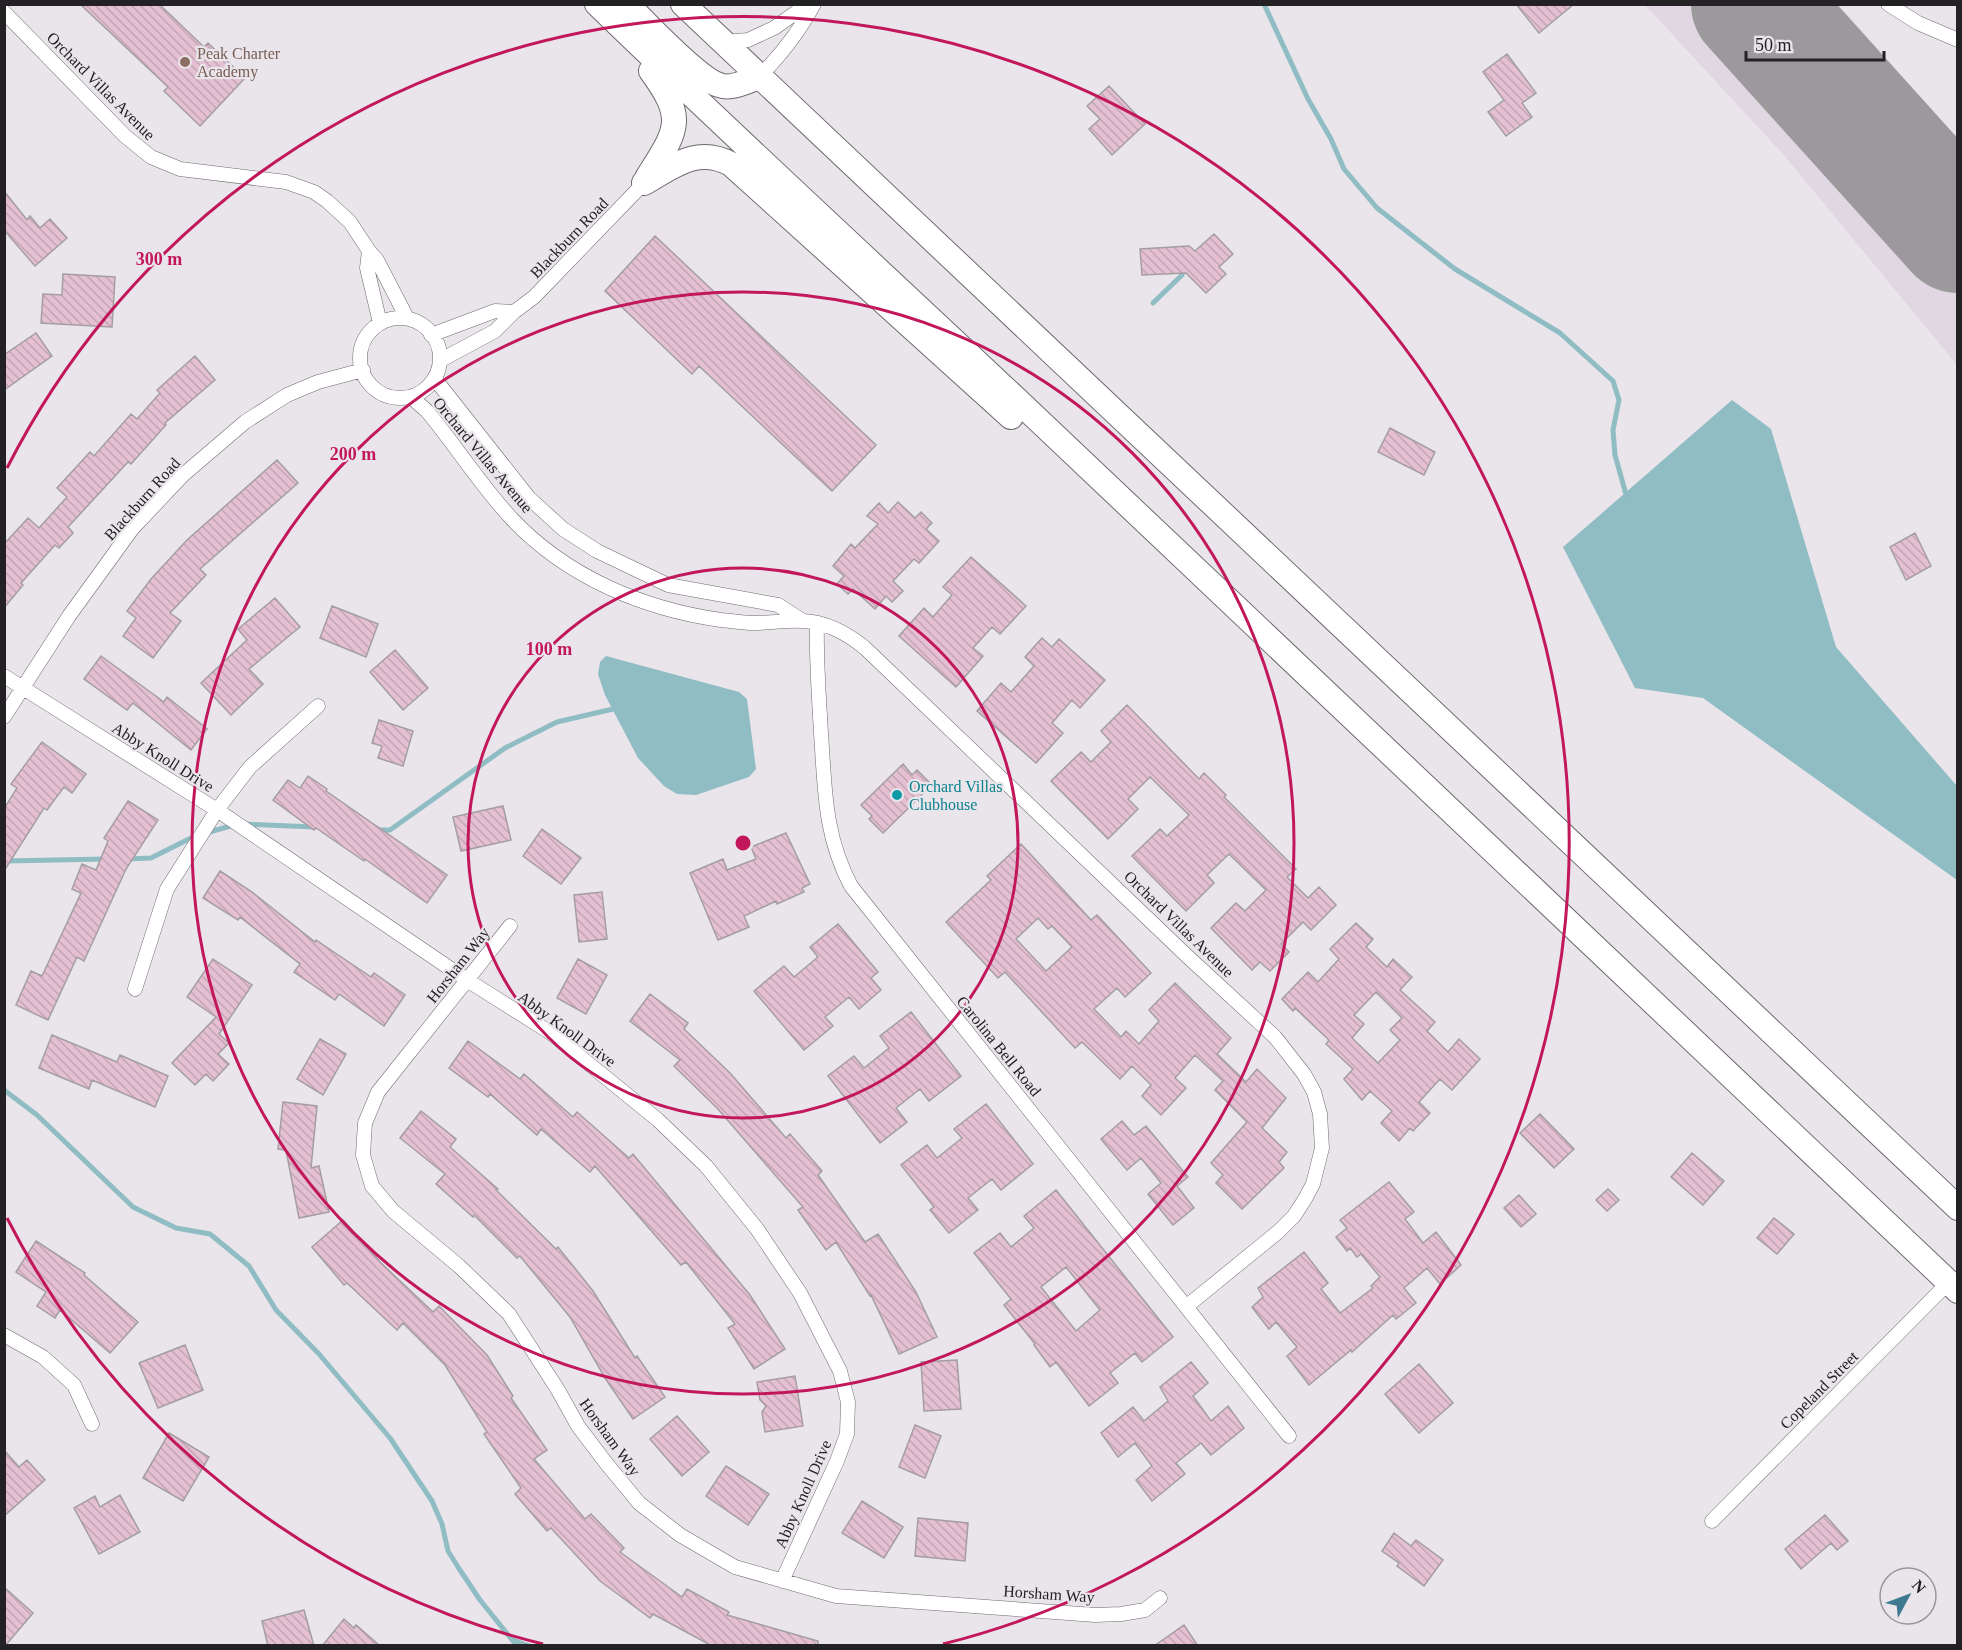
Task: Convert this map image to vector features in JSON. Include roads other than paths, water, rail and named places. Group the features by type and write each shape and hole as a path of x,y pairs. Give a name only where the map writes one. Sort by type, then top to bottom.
{"highway":[{"path":"683,4 1958,1208"},
{"path":"612,9 704,77 720,86 739,85 759,77"},
{"path":"612,9 665,91 674,111 674,134 644,183"},
{"path":"612,9 710,114 1193,566 1953,1287"},
{"path":"644,183 677,163 695,157 714,157 730,164 1064,465 1110,504 1193,566"}],"street":[{"path":"723,42 748,40 774,28 808,4"},
{"path":"759,77 781,56 800,32 814,4"},
{"path":"1888,4 1918,23 1958,40"},
{"name":"Orchard Villas Avenue","path":"4,12 125,136 151,157 180,169 273,180 307,189 339,210 377,260 407,318"},
{"name":"Blackburn Road","path":"441,360 495,331 514,312 534,297 644,183"},
{"path":"369,251 367,268 380,323"},
{"path":"431,335 495,311 514,312"},
{"path":"393,318 407,318 420,323 431,335 438,345 441,360 435,379 425,391 411,397 387,396 376,390 368,381 363,370 360,357 363,343 380,323 393,318"},
{"name":"Blackburn Road","path":"4,717 69,616 132,529 183,475 245,422 287,395 318,382 363,370"},
{"name":"Orchard Villas Avenue","path":"435,379 529,498 563,529 597,551 668,585 778,605 810,622 854,639 1275,1037 1304,1074 1314,1092 1320,1114 1322,1148 1313,1184 1294,1216 1278,1232 1187,1306"},
{"name":"Orchard Villas Avenue","path":"411,397 432,417 512,519 538,543 575,570 619,593 661,609 751,623 810,622"},
{"path":"619,593 629,568"},
{"name":"Carolina Bell Road","path":"810,622 816,657 829,828 842,869 851,886 1289,1436"},
{"name":"Abby Knoll Drive","path":"4,676 218,810 467,980 551,1034 658,1120 706,1166 757,1229 800,1293 840,1371 848,1402 847,1434 782,1581"},
{"path":"135,989 167,889 218,810 250,767 318,706"},
{"name":"Horsham Way","path":"510,926 378,1092 365,1123 363,1155 372,1186 393,1211 459,1266 509,1314 558,1389 578,1426 639,1503 680,1535 735,1567 836,1596 1095,1615 1145,1610 1160,1598"},
{"name":"Copeland Street","path":"1712,1521 1953,1287"},
{"path":"4,1335 43,1357 74,1385 92,1424"}],"water":[{"path":"1732,400 1771,429 1836,647 1957,786 1957,880 1703,698 1635,688 1563,547"},
{"path":"606,656 739,692 747,699 756,769 749,777 696,795 677,794 664,786 638,758 605,695 598,674 600,662"}],"waterway":[{"path":"1264,4 1308,99 1331,139 1344,169 1377,208 1455,269 1560,333 1613,381 1619,400 1613,430 1615,455 1627,498"},
{"path":"1153,303 1182,275"},
{"path":"375,830 390,830 505,748 557,722 613,709"},
{"path":"244,824 315,827"},
{"path":"206,833 234,825"},
{"path":"127,859 151,858 197,835"},
{"path":"4,861 106,859"},
{"path":"4,1090 37,1115 133,1207 176,1228 210,1234 249,1266 276,1310 319,1354 390,1438 432,1501 442,1524 448,1551 480,1600 517,1646"},
{"path":"513,1640 529,1646"}],"place":[{"name":"Peak Charter Academy","path":"185,62"},
{"name":"Orchard Villas Clubhouse","path":"897,795"}]}
